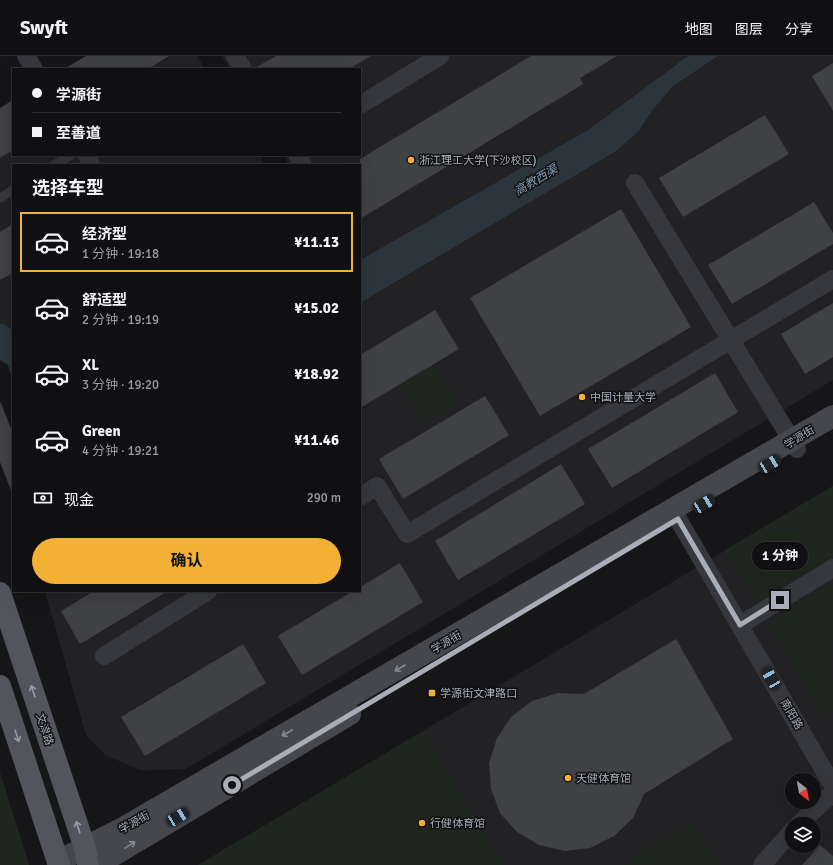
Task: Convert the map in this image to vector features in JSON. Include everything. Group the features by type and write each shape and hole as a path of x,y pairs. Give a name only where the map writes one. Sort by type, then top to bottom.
{"main road":[{"name":"学源街","path":"59,865 70,856 90,859 678,519 795,445 833,416"},
{"name":"学源街","path":"90,859 123,828 795,445 833,427"},
{"name":"文津路","path":"0,593 90,859"},
{"path":"0,686 59,865"}],"street":[{"path":"26,56 33,68"},
{"path":"235,56 242,68"},
{"path":"361,104 440,56"},
{"path":"635,183 795,445"},
{"path":"361,496 377,486 407,534 833,279"},
{"name":"南阳路","path":"678,519 833,786"},
{"path":"740,625 833,568"},
{"path":"104,656 206,592"},
{"path":"806,817 833,793"},
{"path":"762,865 785,839"}],"lane":[{"path":"56,164 69,156"},
{"path":"0,198 12,191"}],"shaded area":[{"path":"86,56 197,56 204,68 66,68"},
{"name":"浙江理工大学(下沙校区)","path":"222,56 688,56 588,130 361,259 361,164 288,164 284,156 361,156 361,68 229,68"},
{"name":"中国计量大学","path":"718,56 833,56 833,380 186,769 140,770 105,755 86,735 45,592 361,592 361,302 615,152 639,131 652,111 672,87"},
{"path":"12,101 12,156 260,156 264,164 12,164 12,330 5,324 0,324 0,108"},
{"path":"417,336 457,403 423,423 383,355"},
{"path":"833,486 833,865 198,865 341,780"},
{"path":"833,486 833,556 756,602 725,550"},
{"path":"833,583 833,641 830,664 833,683 833,710 824,716 768,623"},
{"path":"423,731 503,865 198,865"},
{"path":"0,772 29,865 0,865"},
{"path":"694,822 719,865 622,865"}],"water":[{"name":"高教西渠","path":"688,56 718,56 672,87 652,111 639,131 615,152 361,302 361,259 588,130"},
{"path":"0,324 5,324 12,330 12,378 8,365 0,360"}],"building":[{"path":"86,56 169,56 150,68 66,68"},
{"path":"276,56 371,56 351,68 255,68"},
{"path":"531,56 617,56 580,78 583,84 361,218 360,159"},
{"path":"833,63 833,111 812,76"},
{"path":"12,101 12,151 0,158 0,108"},
{"path":"765,115 789,154 683,217 659,178"},
{"path":"814,202 833,233 833,244 732,304 708,265"},
{"path":"621,209 691,327 540,416 470,298"},
{"path":"12,225 12,274 0,280 0,232"},
{"path":"833,303 833,357 805,374 781,334"},
{"path":"435,310 459,349 361,407 361,354"},
{"path":"715,373 738,412 612,488 588,449"},
{"path":"485,396 509,435 403,499 379,459"},
{"path":"1,403 12,431 12,493 0,462"},
{"path":"561,464 585,504 458,580 435,541"},
{"path":"400,563 423,602 302,675 278,636 351,592 361,592 361,586"},
{"path":"92,592 166,592 80,644 61,611"},
{"name":"天健体育馆","path":"676,639 733,739 644,794 633,818 614,836 590,848 565,851 539,845 517,832 500,813 491,789 489,763 497,738 511,717 532,701 558,693 584,694"},
{"path":"243,644 266,683 145,756 121,717"},
{"path":"821,846 833,856 833,865 802,865 813,853 821,853"}],"place":[{"name":"浙江理工大学(下沙校区)","path":"411,160"},
{"name":"中国计量大学","path":"582,397"},
{"name":"学源街文津路口","path":"432,693"},
{"name":"天健体育馆","path":"568,778"},
{"name":"行健体育馆","path":"422,823"}],"route":[{"path":"232,785 678,519 740,625 780,600"}]}
